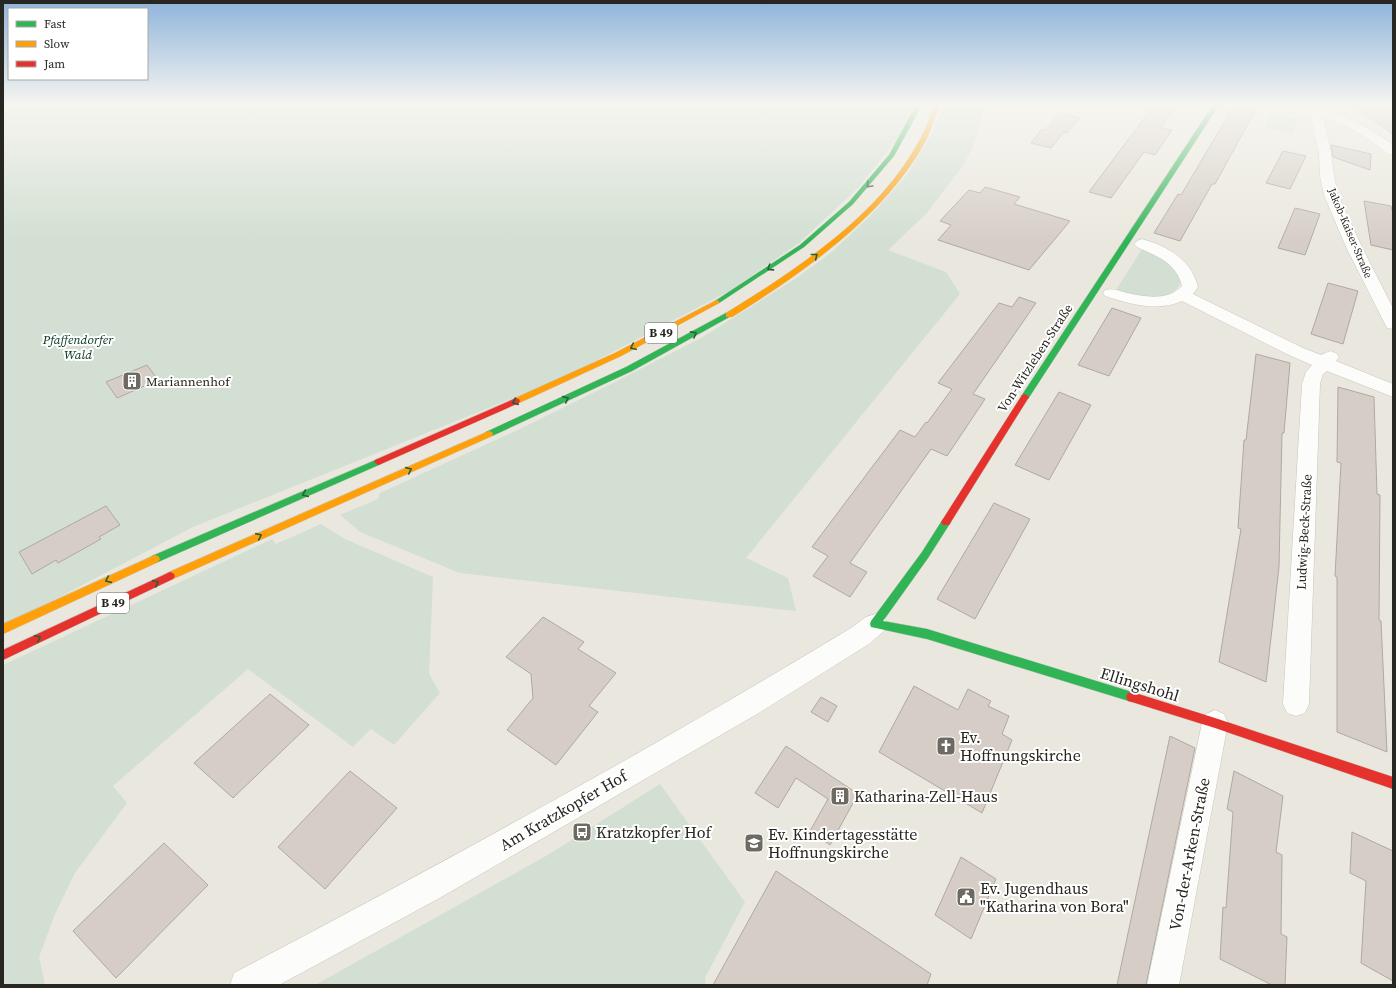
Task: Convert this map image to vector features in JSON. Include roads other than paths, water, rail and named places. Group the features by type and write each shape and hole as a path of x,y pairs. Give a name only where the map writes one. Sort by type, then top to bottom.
{"main road":[{"name":"B 49","path":"3,629 195,541 567,379 642,343 735,291 778,263 823,228 850,204 873,181 895,151"},
{"name":"B 49","path":"3,655 223,551 373,486 588,389 707,328 765,292 841,236 870,210 916,151"},
{"name":"Von-Witzleben-Straße","path":"874,624 925,555 1094,290 1186,151"},
{"name":"Ellingshohl","path":"874,624 927,634 1215,723 1393,783"}],"street":[{"name":"Jakob-Kaiser-Straße","path":"1325,151 1327,176 1331,196 1354,247 1393,324"},
{"path":"1142,244 1175,260 1187,276 1187,291"},
{"path":"1111,293 1128,298 1150,301 1170,300 1187,291"},
{"path":"1187,291 1265,337 1326,360 1393,382"},
{"path":"1326,360 1393,391"},
{"name":"Ludwig-Beck-Straße","path":"1296,704 1311,384 1315,372 1326,360"},
{"name":"Am Kratzkopfer Hof","path":"246,985 425,889 748,705 860,636 874,624"},
{"name":"Von-der-Arken-Straße","path":"1163,985 1215,723"}],"place":[{"name":"Mariannenhof","path":"132,381"},
{"name":"Ev. Hoffnungskirche","path":"946,746"},
{"name":"Katharina-Zell-Haus","path":"840,796"},
{"name":"Kratzkopfer Hof","path":"582,832"},
{"name":"Ev. Kindertagesstätte Hoffnungskirche","path":"754,843"},
{"name":"Ev. Jugendhaus \"Katharina von Bora\"","path":"966,897"}],"park label":[{"name":"Pfaffendorfer Wald","path":"78,346"}]}
